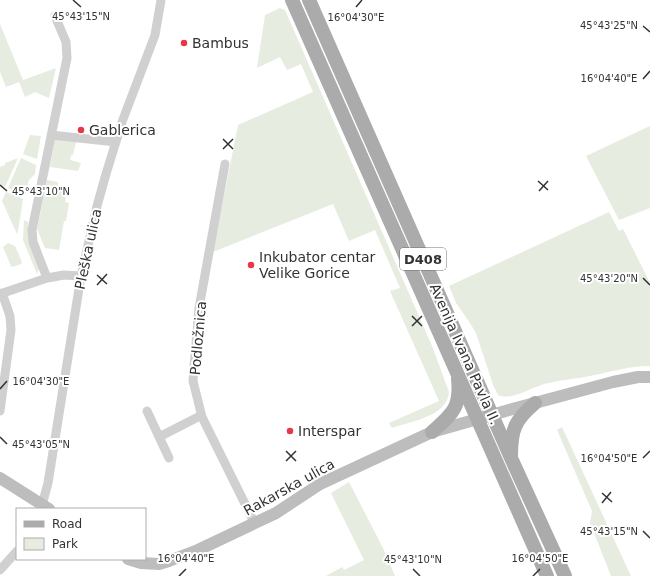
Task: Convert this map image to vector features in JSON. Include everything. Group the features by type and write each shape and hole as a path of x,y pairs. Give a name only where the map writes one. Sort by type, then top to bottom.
{"main road":[{"name":"Avenija Ivana Pavla II.","path":"292,0 548,576"},
{"name":"Avenija Ivana Pavla II.","path":"309,0 511,458 565,576"},
{"path":"432,432 453,412 456,406 458,392 457,371"},
{"name":"Rakarska ulica","path":"132,560 148,564 159,564 169,561 255,524 276,513 315,486 432,432 613,382 638,377 650,377"},
{"path":"511,458 514,427 522,415 535,403"},
{"path":"0,478 44,508"}],"street":[{"name":"Pleška ulica","path":"44,508 81,276 99,200 116,142 152,42 161,0"},
{"path":"47,278 33,242 32,230 67,51 66,42 55,16"},
{"path":"51,135 116,142"},
{"name":"Podložnica","path":"225,164 199,308 193,381 202,417 255,524"},
{"path":"0,411 11,330 10,316 1,294 47,278 64,274 81,276"},
{"path":"146,411 169,458"},
{"path":"159,437 202,417"},
{"path":"0,570 16,552"}],"green space":[{"path":"280,8 285,10 432,346 449,392 447,400 435,413 392,428 389,423 439,401 390,291 400,288 375,230 349,241 333,204 213,252 238,125 313,92 301,64 287,70 280,57 257,68 265,15"},
{"path":"0,24 23,80 56,68 49,98 35,92 25,97 19,82 6,87 0,72"},
{"path":"650,126 650,208 619,220 586,156"},
{"path":"30,135 41,136 37,159 23,154"},
{"path":"55,139 76,142 73,155 71,155 70,160 81,163 78,171 50,167"},
{"path":"18,158 5,187 0,185 0,167 5,165 5,163"},
{"path":"21,158 36,165 35,174 29,180 25,195 8,188"},
{"path":"47,180 58,182 58,187 67,188 65,202 69,203 59,250 45,248 37,229"},
{"path":"6,192 23,199 17,234 2,201"},
{"path":"609,212 619,231 623,229 650,283 650,366 627,368 550,383 515,395 498,395 493,385 476,333 456,303 449,286"},
{"path":"24,220 28,222 28,231 39,268 37,274 23,240"},
{"path":"8,243 15,246 22,262 21,264 11,266 3,247"},
{"path":"562,427 631,576 611,576 590,523 592,511 557,430"},
{"path":"349,482 383,548 395,576 326,576 342,567 344,570 364,560 331,493"}],"place":[{"name":"Bambus","path":"184,43"},
{"name":"Gablerica","path":"81,130"},
{"name":"Inkubator centar Velike Gorice","path":"251,265"},
{"name":"Interspar","path":"290,431"}]}
